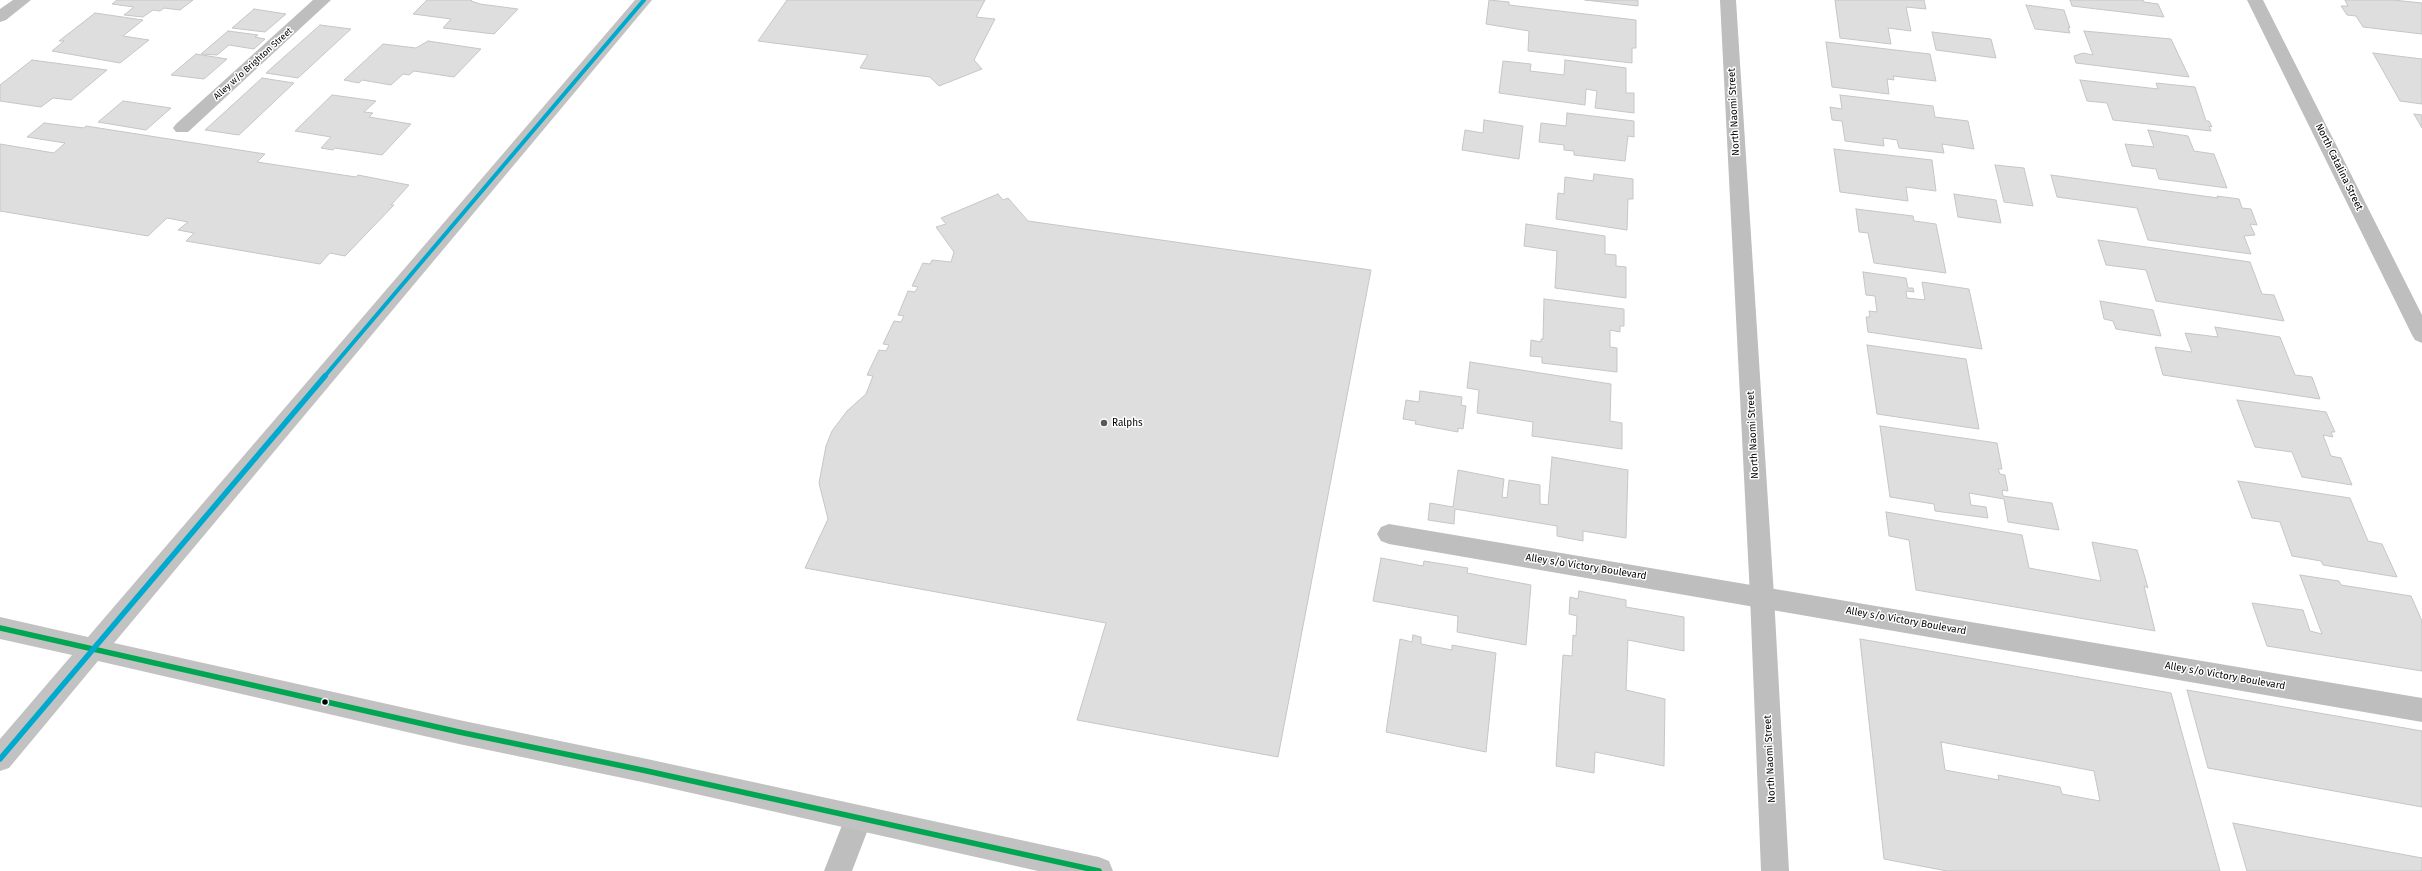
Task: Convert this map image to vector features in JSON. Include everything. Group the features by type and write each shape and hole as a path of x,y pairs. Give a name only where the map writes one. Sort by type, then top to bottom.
{"main road":[{"path":"0,759 95,649 644,0"},
{"path":"0,628 858,819 1100,871"}],"street":[{"path":"0,17 23,0"},
{"name":"Alley w/o Brighton Street","path":"182,128 323,0"},
{"name":"North Naomi Street","path":"1728,0 1762,596 1775,871"},
{"name":"North Catalina Street","path":"2255,0 2422,335"},
{"name":"Alley s/o Victory Boulevard","path":"1389,534 1762,596 2422,710"},
{"path":"838,871 858,819"}],"building":[{"path":"117,0 193,0 180,10 164,8 160,11 153,10 143,17 124,15 134,7 112,4"},
{"path":"427,0 472,0 471,1 480,4 518,9 494,34 443,28 451,19 413,14"},
{"path":"787,0 985,0 976,17 995,19 974,60 982,69 939,86 930,77 860,68 868,55 758,41"},
{"path":"1489,0 1509,2 1509,5 1636,20 1636,48 1632,48 1632,63 1528,51 1529,31 1486,24"},
{"path":"1585,0 1638,0 1638,6"},
{"path":"1835,0 1924,0 1926,9 1906,7 1911,31 1888,28 1891,44 1840,38"},
{"path":"2070,0 2143,0 2144,2 2158,4 2164,17 2072,6"},
{"path":"2345,0 2393,0 2422,3 2422,34 2363,27 2356,16 2347,15 2341,6 2348,6"},
{"path":"2026,5 2064,10 2070,28 2068,27 2070,33 2035,29"},
{"path":"254,9 286,14 265,32 232,28"},
{"path":"95,13 143,20 123,36 149,40 120,63 52,51 64,41 59,41"},
{"path":"320,25 351,29 298,78 266,73"},
{"path":"228,31 258,35 255,37 265,39 254,49 229,45 217,55 201,54"},
{"path":"2084,31 2171,39 2189,77 2076,63 2074,56 2083,53 2093,55"},
{"path":"1932,32 1991,39 1996,58 1936,50"},
{"path":"428,41 481,49 454,77 414,71 409,75 403,74 391,85 362,80 359,83 344,80 383,44 416,48"},
{"path":"1826,42 1930,54 1936,81 1893,76 1894,80 1887,79 1889,94 1832,87"},
{"path":"2373,53 2422,59 2422,104 2400,101"},
{"path":"196,54 227,59 204,79 171,75"},
{"path":"32,60 107,70 71,100 53,98 41,107 0,101 0,85"},
{"path":"1565,60 1626,68 1626,93 1634,93 1634,113 1595,108 1597,91 1586,89 1585,105 1499,93 1503,61 1531,64 1530,71 1564,75"},
{"path":"262,78 294,83 239,135 205,130"},
{"path":"2080,80 2158,89 2156,83 2195,87 2206,121 2209,121 2212,127 2209,126 2211,131 2113,120 2107,103 2087,101"},
{"path":"332,95 376,101 364,112 373,113 369,117 411,124 382,155 335,148 333,150 321,148 331,137 295,131"},
{"path":"1840,95 1933,106 1935,117 1968,121 1974,149 1942,144 1944,153 1899,148 1897,140 1883,138 1884,146 1845,141 1842,121 1832,120 1830,107 1842,109"},
{"path":"123,101 171,108 146,130 98,122"},
{"path":"1567,113 1634,121 1634,137 1628,136 1625,161 1574,155 1574,151 1564,150 1564,145 1539,142 1541,123 1566,126"},
{"path":"2414,114 2422,115 2422,128"},
{"path":"1484,120 1523,126 1519,159 1462,150 1465,130 1483,133"},
{"path":"44,123 84,128 86,126 265,154 257,162 356,177 358,175 409,185 391,205 394,205 345,256 330,253 320,264 186,241 194,233 178,230 188,222 167,218 148,236 0,211 0,144 54,153 65,143 27,137"},
{"path":"2148,130 2188,136 2194,151 2214,154 2227,188 2159,179 2156,169 2132,166 2125,144 2154,147"},
{"path":"1834,149 1932,160 1936,191 1906,187 1908,201 1840,192"},
{"path":"1995,165 2024,168 2033,206 2004,202"},
{"path":"1594,174 1633,179 1633,199 1628,199 1627,230 1556,219 1558,193 1564,194 1565,177 1593,181"},
{"path":"2051,175 2218,198 2217,196 2239,199 2242,208 2251,209 2257,225 2250,224 2255,235 2244,236 2251,254 2148,240 2137,208 2057,197"},
{"path":"998,194 1003,200 1008,198 1028,221 1371,270 1278,757 1077,720 1106,623 805,568 828,519 819,483 826,446 832,431 847,411 866,394 873,376 867,375 879,350 886,351 889,345 883,344 894,321 901,322 904,316 898,315 908,291 915,292 918,287 912,286 923,263 930,264 932,260 951,262 954,252 936,227 946,224 941,218"},
{"path":"1954,194 1996,200 2001,223 1958,217"},
{"path":"1856,209 1913,216 1914,221 1936,224 1946,273 1874,263 1868,233 1859,232"},
{"path":"1526,224 1605,236 1605,254 1616,255 1616,266 1626,267 1626,298 1555,288 1557,251 1524,246"},
{"path":"2098,240 2250,262 2262,294 2274,295 2284,321 2156,301 2146,270 2106,265"},
{"path":"1863,272 1906,278 1908,288 1913,288 1914,292 1906,291 1907,298 1925,300 1922,282 1969,289 1982,349 1868,332 1866,317 1870,317 1869,311 1877,312 1875,296 1866,295"},
{"path":"1544,299 1624,309 1624,326 1620,326 1620,332 1610,330 1610,347 1617,348 1617,372 1542,363 1542,357 1530,356 1531,340 1541,342 1541,339 1543,339"},
{"path":"2100,301 2153,310 2161,336 2116,329 2113,321 2104,319"},
{"path":"2215,327 2280,337 2295,375 2312,377 2320,399 2163,375 2155,347 2192,352 2185,333 2218,337"},
{"path":"1867,345 1966,359 1979,429 1877,414"},
{"path":"1470,362 1611,384 1610,421 1622,423 1622,449 1532,436 1533,422 1477,413 1479,390 1467,388"},
{"path":"1420,391 1462,397 1461,405 1466,406 1463,429 1458,428 1458,432 1415,424 1416,421 1403,419 1406,400 1419,402"},
{"path":"2237,400 2326,412 2335,432 2331,432 2333,437 2323,435 2331,456 2341,458 2352,485 2302,477 2292,452 2255,447"},
{"path":"1880,426 1997,443 2002,469 1998,469 2000,474 2005,475 2008,491 2002,490 2003,496 2052,503 2059,530 2008,522 2004,499 1969,493 1971,505 1986,507 1988,518 1935,511 1934,504 1890,497"},
{"path":"1552,457 1628,470 1626,538 1583,531 1583,541 1557,536 1557,526 1455,509 1454,524 1428,520 1430,503 1453,507 1458,470 1504,479 1502,497 1507,498 1509,480 1540,485 1540,504 1548,505"},
{"path":"2238,481 2350,498 2368,541 2382,544 2397,577 2323,565 2321,561 2292,556 2280,522 2252,518"},
{"path":"1886,512 2022,535 2029,568 2101,581 2092,542 2137,550 2148,588 2144,586 2155,631 1916,590 1909,540 1889,536"},
{"path":"1381,558 1423,566 1424,561 1468,568 1467,573 1531,585 1526,645 1457,632 1458,616 1373,601"},
{"path":"2300,575 2339,581 2341,585 2411,596 2422,621 2422,671 2267,646 2252,603 2303,610 2310,631 2322,634"},
{"path":"1579,591 1626,600 1626,607 1684,617 1684,651 1628,640 1626,690 1665,699 1664,766 1595,752 1594,773 1556,766 1563,655 1572,656 1573,635 1576,636 1577,616 1569,614 1570,597 1578,599"},
{"path":"1413,635 1421,637 1421,644 1452,650 1452,645 1496,653 1486,752 1386,732 1400,639 1412,642"},
{"path":"1860,639 2171,693 2220,871 1947,871 1884,859","holes":["1941,742 2094,771 2100,801 2062,794 2060,787 1998,775 1999,780 1945,770"]},
{"path":"2187,690 2422,731 2422,807 2208,768"},
{"path":"2233,823 2422,858 2422,871 2247,871"}],"transit line":[{"path":"0,759 644,0"},
{"path":"0,628 459,732 647,771 1099,871"}],"place":[{"name":"Ralphs","path":"1104,423"}]}
